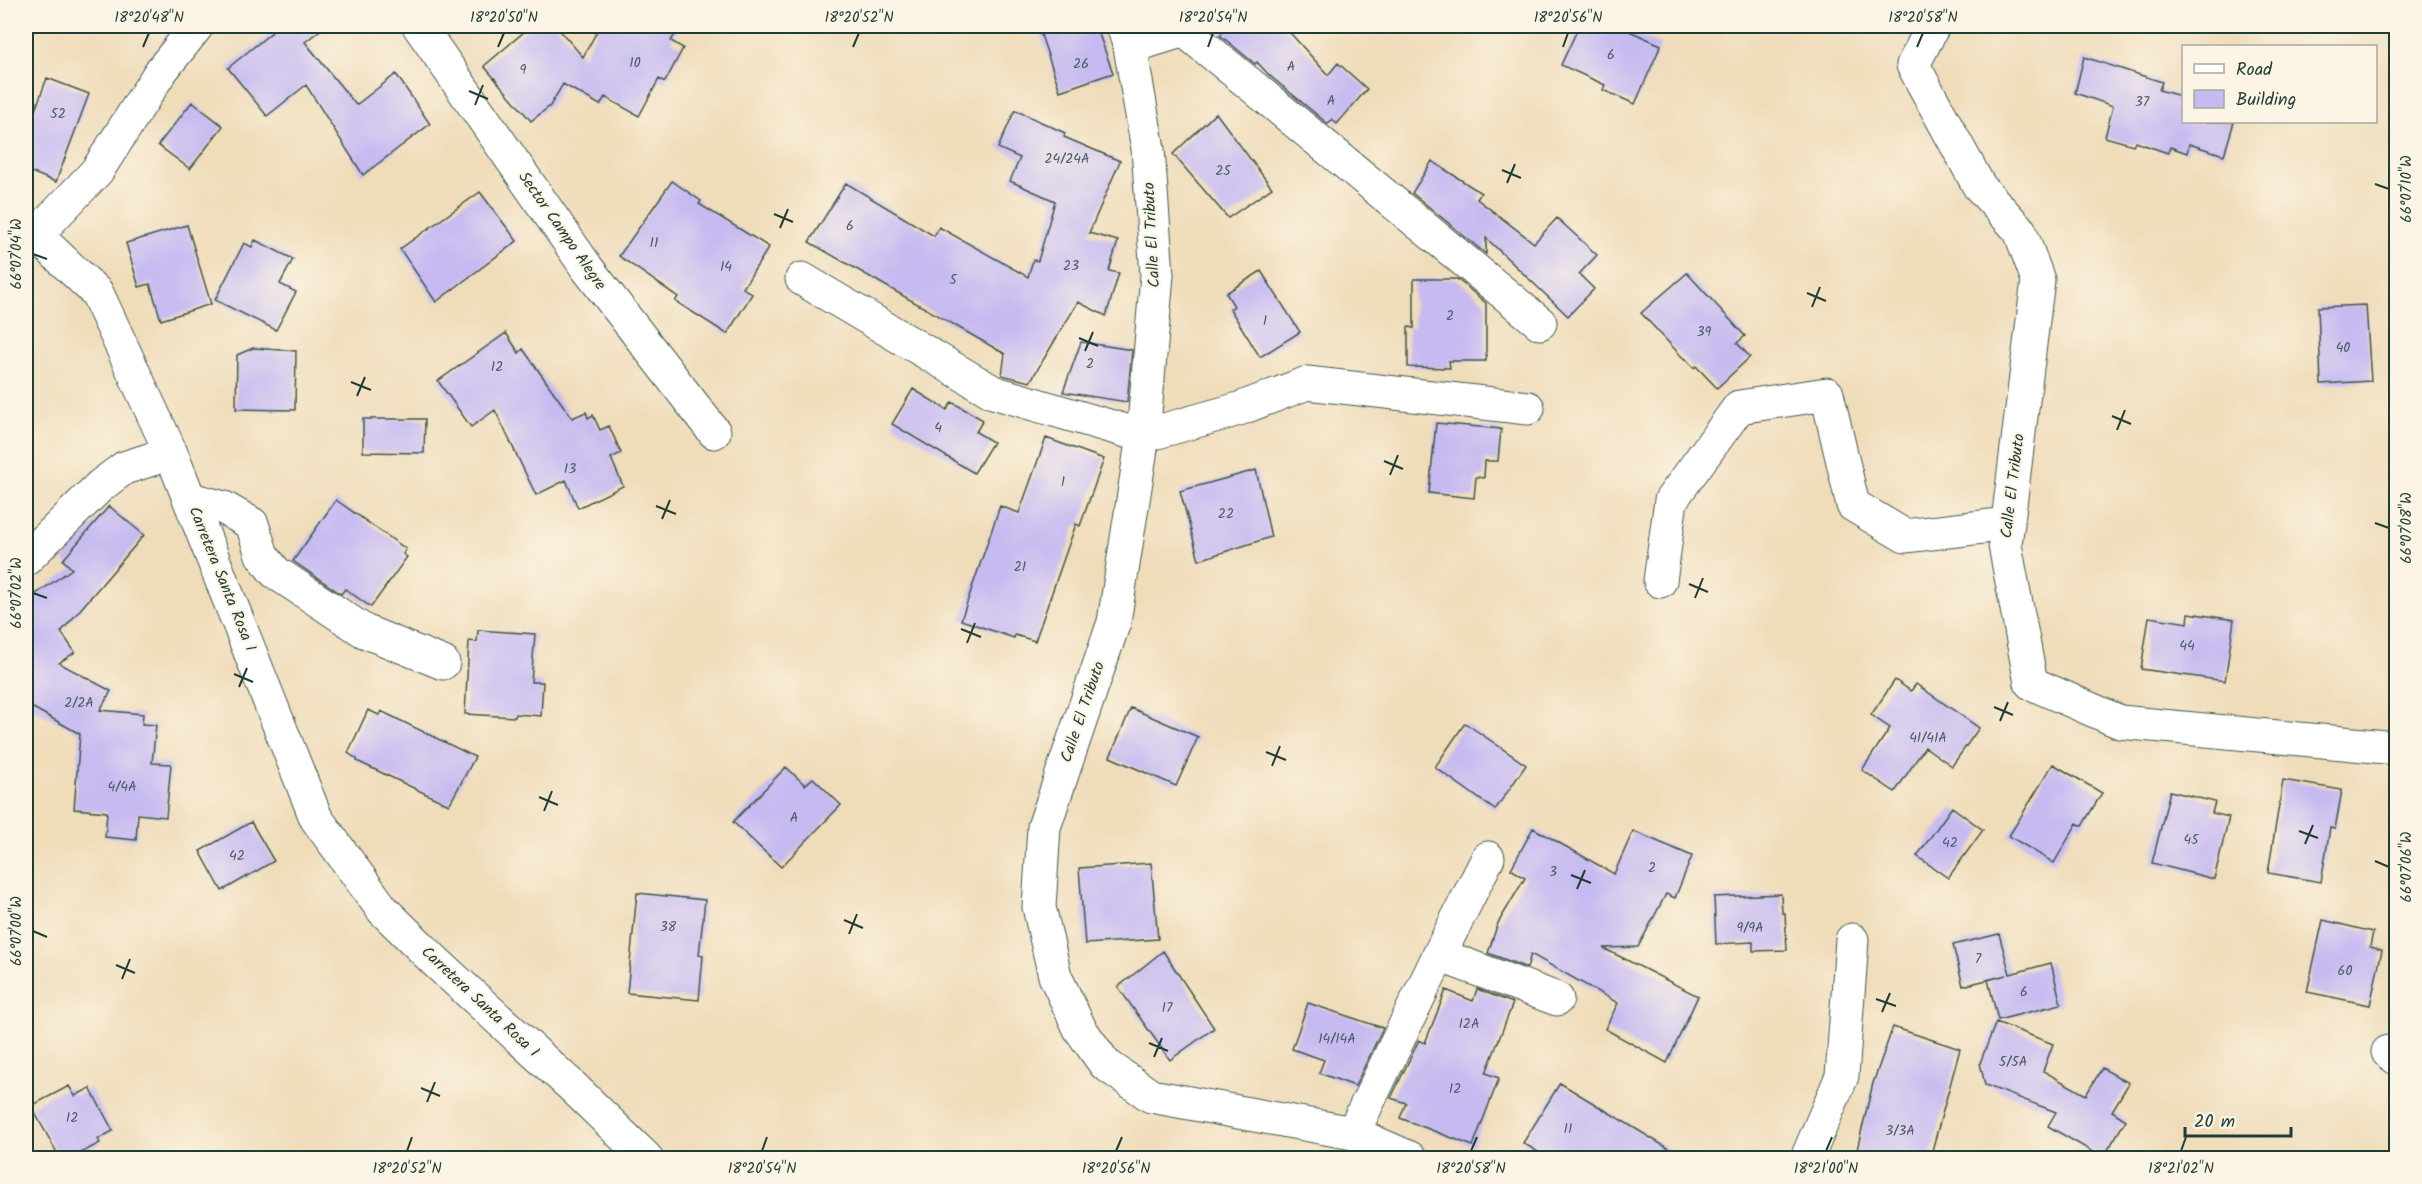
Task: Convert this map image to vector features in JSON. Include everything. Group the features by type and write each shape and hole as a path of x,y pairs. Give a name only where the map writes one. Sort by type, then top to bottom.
{"street":[{"path":"31,233 97,171 161,71 197,26"},
{"name":"Sector Campo Alegre","path":"419,26 587,268 714,432"},
{"name":"Calle El Tributo","path":"1933,26 1913,65 1979,186 2020,231 2038,280 2005,545 2031,683 2120,722 2397,748"},
{"path":"1127,37 1186,28 1540,323"},
{"name":"Calle El Tributo","path":"1127,37 1148,149 1157,275 1143,436 1114,622 1044,827 1039,907 1055,976 1080,1029 1105,1064 1151,1096 1353,1133 1410,1158"},
{"name":"Carretera Santa Rosa I","path":"31,233 97,293 171,453 316,818 382,910 575,1089 645,1158"},
{"path":"802,279 993,392 1143,436 1239,409 1307,383 1528,408"},
{"path":"1660,580 1671,500 1739,407 1827,394 1853,505 1905,536 2008,524"},
{"path":"26,559 100,486 124,468 171,453"},
{"path":"190,499 224,508 252,524 262,555 275,572 364,631 443,663"},
{"path":"1353,1133 1438,955 1488,858"},
{"path":"1807,1158 1842,1076 1852,940"},
{"path":"1438,955 1557,999"}],"building":[{"path":"275,26 325,26 305,42 356,105 396,74 430,124 363,175 306,85 267,116 228,68 272,32 270,29"},
{"path":"531,26 556,26 583,57 600,26 680,26 671,41 683,48 665,82 659,79 639,116 605,97 600,105 563,84 550,106 531,121 484,66"},
{"path":"1038,26 1096,26 1113,73 1060,91"},
{"path":"1228,26 1284,26 1328,75 1338,63 1367,89 1337,124 1332,119 1328,124 1269,75 1257,62 1255,64 1220,35"},
{"path":"1579,26 1618,26 1661,45 1635,104 1603,90 1605,85 1561,65"},
{"path":"2084,57 2162,82 2159,90 2182,96 2182,123 2234,123 2224,155 2189,144 2187,153 2170,147 2168,153 2135,142 2133,145 2105,137 2113,106 2075,93"},
{"path":"47,78 89,94 56,182 26,170 26,135"},
{"path":"192,102 223,126 190,169 158,145"},
{"path":"1015,110 1065,133 1064,137 1120,161 1089,233 1118,241 1109,271 1119,273 1106,316 1078,302 1030,382 1002,375 1005,354 809,242 846,183 934,236 939,227 1028,277 1033,260 1038,261 1055,201 1010,181 1020,158 998,148"},
{"path":"1216,113 1272,188 1228,218 1173,154"},
{"path":"1432,161 1481,193 1477,199 1534,243 1557,218 1597,255 1579,274 1594,289 1568,316 1486,238 1486,254 1412,193"},
{"path":"672,181 701,201 699,204 769,247 743,288 752,294 727,334 675,301 678,297 619,256"},
{"path":"480,192 517,241 436,302 400,249"},
{"path":"187,225 211,304 161,320 150,284 139,287 126,243"},
{"path":"255,240 293,259 280,284 296,292 276,330 215,300 244,243 252,247"},
{"path":"1261,271 1300,332 1260,357 1230,309 1234,306 1226,293"},
{"path":"1687,273 1745,336 1737,343 1750,357 1717,388 1696,366 1694,368 1684,359 1641,313"},
{"path":"1414,279 1457,279 1486,303 1486,361 1449,361 1450,368 1408,367 1408,327 1414,328"},
{"path":"2366,305 2371,381 2321,384 2318,307"},
{"path":"506,333 519,353 523,349 572,418 586,412 588,418 593,415 600,430 609,426 621,453 611,458 623,486 578,508 566,480 536,495 495,410 471,427 438,381"},
{"path":"1081,342 1132,350 1127,402 1063,392"},
{"path":"253,348 296,351 295,410 236,409 237,355"},
{"path":"913,389 947,410 952,402 983,420 976,432 993,442 974,473 892,424"},
{"path":"363,419 425,419 424,453 363,452"},
{"path":"1436,423 1501,429 1498,461 1485,461 1484,478 1476,477 1474,498 1429,493"},
{"path":"1046,438 1104,459 1080,526 1076,524 1035,641 1015,635 1014,638 961,620 1000,506 1019,513"},
{"path":"1256,470 1271,537 1199,560 1180,491"},
{"path":"336,500 406,549 403,554 407,557 371,607 345,589 341,594 293,561"},
{"path":"109,506 144,535 61,632 75,652 59,663 111,691 100,710 143,714 142,724 156,725 152,763 171,764 166,817 138,814 136,840 105,837 107,812 74,809 80,734 26,704 26,601 72,569 63,560"},
{"path":"2189,613 2234,620 2225,681 2141,669 2149,617 2188,623"},
{"path":"478,630 535,634 531,682 543,682 541,716 465,714 469,641 477,642"},
{"path":"1895,680 1911,691 1916,684 1979,728 1952,766 1925,747 1895,792 1862,770 1890,728 1871,715"},
{"path":"1131,708 1198,737 1176,786 1110,757"},
{"path":"368,710 379,715 381,711 475,757 449,805 357,761 348,753"},
{"path":"1465,723 1526,765 1495,810 1435,767"},
{"path":"2053,764 2102,793 2082,826 2077,823 2054,863 2009,836"},
{"path":"786,767 805,785 813,778 841,805 781,867 733,822"},
{"path":"2283,780 2342,790 2335,829 2330,828 2321,882 2268,873"},
{"path":"2170,791 2215,802 2212,813 2229,817 2214,879 2152,863"},
{"path":"1952,807 1983,830 1948,878 1917,856"},
{"path":"251,822 274,861 222,891 200,851"},
{"path":"1533,828 1614,874 1633,831 1692,856 1675,898 1666,894 1638,947 1603,948 1698,996 1667,1063 1605,1029 1618,1003 1531,954 1527,968 1488,953 1498,923 1525,878 1511,869"},
{"path":"1151,863 1158,939 1085,944 1079,868"},
{"path":"637,893 705,900 699,955 703,956 699,1000 627,993"},
{"path":"1781,894 1782,913 1785,913 1787,950 1753,951 1753,942 1716,944 1714,897"},
{"path":"2323,920 2373,932 2370,947 2382,950 2370,1005 2307,992"},
{"path":"1999,934 2010,974 2051,963 2061,1004 1998,1020 1988,980 2006,975 1963,986 1953,945"},
{"path":"1163,951 1214,1028 1170,1060 1118,987"},
{"path":"1477,989 1513,1003 1486,1073 1499,1078 1473,1146 1400,1118 1406,1103 1391,1098 1419,1040 1425,1043 1446,990 1473,1001"},
{"path":"1308,1003 1383,1028 1355,1086 1319,1073 1324,1060 1292,1049"},
{"path":"1996,1022 2053,1044 2043,1071 2086,1095 2102,1068 2129,1083 2112,1111 2126,1120 2103,1158 2048,1126 2056,1112 1985,1085 1980,1063"},
{"path":"1893,1027 1960,1049 1930,1158 1855,1158 1873,1083"},
{"path":"1560,1083 1684,1158 1548,1158 1523,1143"},
{"path":"69,1086 75,1096 90,1088 113,1131 98,1139 100,1143 71,1158 60,1158 31,1106"}]}
